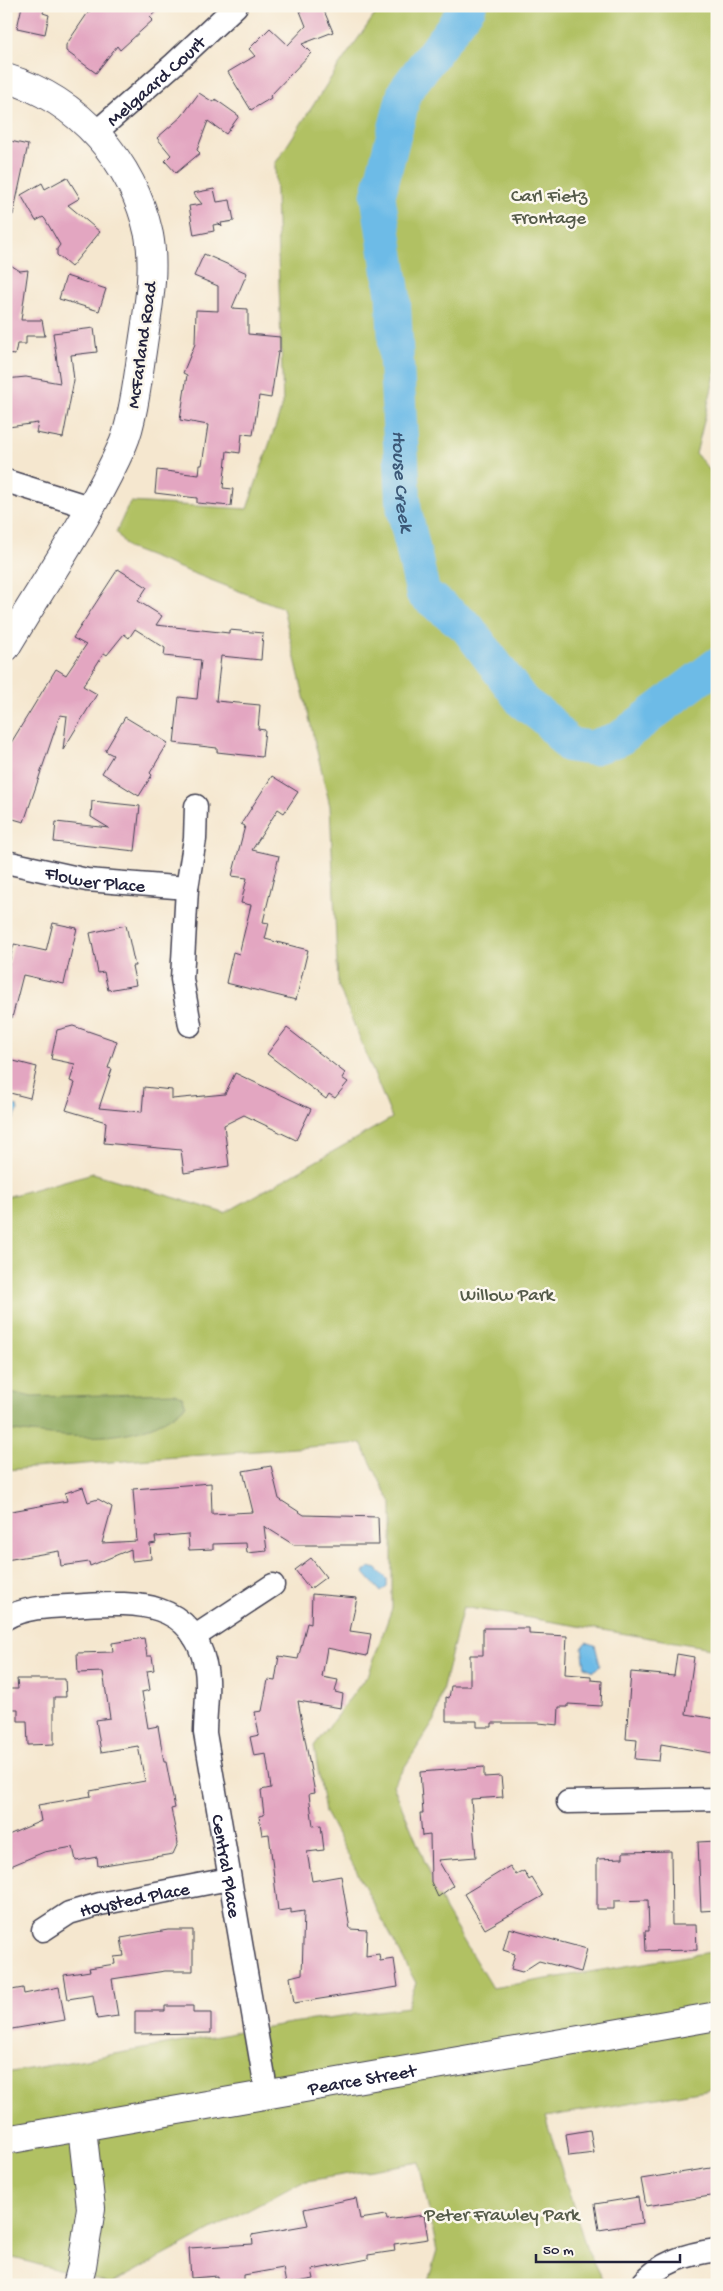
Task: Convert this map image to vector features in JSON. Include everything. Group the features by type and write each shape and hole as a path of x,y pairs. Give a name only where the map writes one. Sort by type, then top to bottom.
{"street":[{"name":"Melgaard Court","path":"95,133 174,64 236,6"},
{"name":"McFarland Road","path":"6,78 53,97 95,133 110,149 134,187 149,236 151,266 137,382 124,442 89,508 6,647"},
{"path":"6,481 89,508"},
{"path":"190,1025 182,979 187,888 195,839 196,806"},
{"name":"Flower Place","path":"6,862 87,880 187,888"},
{"path":"194,1637 273,1585"},
{"name":"Central Place","path":"6,1618 36,1609 139,1604 170,1614 184,1623 194,1637 205,1664 207,1686 205,1733 267,2095"},
{"path":"568,1802 717,1799"},
{"name":"Hoysted Place","path":"43,1930 68,1913 100,1904 229,1879"},
{"name":"Pearce Street","path":"6,2140 717,2016"},
{"path":"72,2130 85,2251 77,2285"},
{"path":"641,2285 653,2271 667,2263 717,2250"}],"green space":[{"path":"381,6 717,6 717,367 696,454 713,474 717,474 717,1649 463,1607 435,1720 393,1785 445,1910 492,1988 717,1951 717,2088 545,2117 587,2250 605,2285 427,2285 437,2251 419,2162 301,2182 111,2284 6,2256 6,2073 291,2023 407,2007 416,1983 325,1812 314,1746 369,1673 392,1608 392,1505 361,1443 6,1470 6,1197 93,1173 225,1213 392,1118 338,985 330,806 283,608 128,548 116,532 130,502 247,509 283,404 275,164 338,67"},
{"path":"6,1391 32,1397 175,1393 182,1397 186,1405 167,1419 147,1428 124,1434 76,1437 6,1430"}],"water":[{"path":"10,1104 17,1106 18,1110 12,1122 6,1124 6,1112"},
{"path":"369,1567 377,1569 387,1579 387,1587 381,1592 364,1573"},
{"path":"586,1642 595,1645 600,1665 594,1671 585,1667 582,1647"}],"building":[{"path":"22,6 45,6 43,13 49,15 45,34 17,28"},
{"path":"95,6 162,6 150,17 153,20 120,50 117,46 96,73 66,51 66,45 87,14"},
{"path":"298,6 322,6 333,32 302,44 311,53 270,96 271,98 251,110 228,72 255,56 249,49 270,28 288,45 306,26"},
{"path":"199,93 213,102 215,99 239,116 226,134 208,121 197,150 200,153 176,173 165,161 171,155 157,138 182,116"},
{"path":"6,140 28,145 13,215 6,214"},
{"path":"67,177 80,198 68,205 100,232 71,267 57,255 57,249 60,245 45,219 43,217 36,221 21,195 42,183 45,189"},
{"path":"214,189 217,202 230,200 234,221 221,223 222,227 219,224 213,225 214,231 194,235 189,206 202,204 193,193"},
{"path":"204,254 247,273 232,308 248,309 248,334 280,337 280,352 278,352 271,398 259,396 253,435 242,434 240,453 227,451 223,488 233,489 231,506 197,503 197,498 155,493 157,470 199,475 200,465 202,465 208,425 180,420 187,375 183,373 195,344 196,310 218,311 218,286 194,276"},
{"path":"6,262 20,271 28,270 21,320 42,320 45,336 26,336 26,344 17,344 15,355 6,354"},
{"path":"66,276 106,289 99,311 59,299"},
{"path":"94,328 97,352 71,355 74,380 63,438 36,433 38,423 8,427 6,379 26,377 60,383 53,333"},
{"path":"118,569 147,587 138,601 162,616 156,625 229,633 229,630 263,633 261,660 221,656 216,701 260,705 258,729 265,730 262,757 217,752 217,748 174,743 179,697 197,699 201,660 164,656 165,648 135,629 129,638 124,634 107,655 104,653 83,686 97,694 63,750 67,716 60,715 24,822 6,817 6,751 56,669 66,675 86,645 73,638"},
{"path":"125,717 168,743 139,796 102,773 113,755 105,751"},
{"path":"272,776 298,792 284,813 278,809 252,850 279,856 263,922 269,923 265,939 308,950 296,1000 226,983 233,952 239,954 251,905 241,903 247,878 232,876 245,826 241,824"},
{"path":"92,801 140,806 135,851 54,842 56,822 109,828 91,817"},
{"path":"53,923 77,928 64,984 23,975 12,1018 6,1018 6,975 14,944 46,951"},
{"path":"126,925 135,966 132,966 136,985 108,990 104,972 98,973 90,933"},
{"path":"73,1026 117,1041 108,1068 112,1069 99,1108 142,1112 144,1087 172,1090 172,1099 225,1094 235,1073 311,1109 296,1140 244,1115 224,1125 229,1166 184,1173 181,1150 104,1143 106,1122 66,1110 75,1083 70,1081 75,1064 51,1059 57,1030"},
{"path":"287,1028 345,1073 342,1078 348,1082 335,1098 329,1094 326,1099 267,1054"},
{"path":"6,1059 37,1067 30,1098 6,1092"},
{"path":"271,1466 279,1499 304,1515 378,1517 379,1545 294,1545 264,1526 267,1551 247,1553 246,1543 213,1544 213,1549 189,1550 188,1534 155,1537 156,1543 150,1544 151,1559 132,1561 131,1549 90,1566 89,1562 61,1566 59,1551 6,1560 6,1512 67,1501 65,1493 83,1487 88,1502 98,1499 112,1507 102,1543 137,1541 133,1489 211,1483 212,1514 253,1512 243,1471"},
{"path":"311,1558 326,1577 310,1589 295,1570"},
{"path":"312,1594 357,1598 350,1631 371,1634 367,1656 327,1648 322,1677 338,1680 335,1692 343,1694 341,1708 298,1701 315,1793 309,1794 313,1826 321,1825 324,1850 307,1852 312,1881 341,1876 350,1929 367,1930 366,1956 379,1954 380,1961 394,1959 398,1987 294,2003 290,1977 302,1974 304,1911 291,1913 291,1909 278,1911 269,1834 262,1835 259,1816 264,1815 261,1790 271,1788 266,1754 254,1756 250,1737 259,1735 255,1712 262,1711 268,1680 275,1681 279,1656 298,1659 307,1623 311,1624"},
{"path":"483,1628 529,1628 529,1634 567,1636 565,1674 591,1676 591,1680 602,1681 601,1706 568,1704 568,1707 559,1707 558,1725 492,1723 492,1727 477,1727 477,1721 446,1721 446,1697 449,1698 451,1686 470,1686 470,1655 483,1655"},
{"path":"144,1638 147,1656 152,1656 154,1670 147,1671 150,1690 142,1692 148,1728 158,1726 175,1808 171,1809 178,1843 173,1854 98,1866 97,1857 76,1861 73,1847 44,1852 6,1868 6,1836 41,1821 38,1805 91,1796 90,1791 145,1781 138,1746 101,1752 96,1720 110,1718 103,1672 78,1673 77,1653 113,1652 112,1643"},
{"path":"677,1654 694,1657 686,1714 717,1719 717,1754 661,1744 659,1761 635,1759 637,1740 626,1739 631,1672 674,1676"},
{"path":"17,1679 65,1679 66,1697 54,1697 54,1744 28,1745 27,1721 18,1721 18,1709 6,1709 6,1689 18,1689"},
{"path":"484,1767 484,1777 501,1776 503,1797 471,1799 476,1857 438,1860 453,1886 438,1897 431,1882 430,1835 422,1836 420,1813 423,1813 420,1772"},
{"path":"717,1841 717,1910 701,1911 698,1842"},
{"path":"671,1851 672,1925 696,1925 697,1950 646,1951 645,1931 649,1931 648,1900 614,1901 614,1909 597,1909 597,1859 623,1858 623,1852"},
{"path":"510,1866 516,1875 524,1871 529,1880 532,1878 543,1896 485,1929 464,1894"},
{"path":"509,1928 587,1949 581,1972 539,1961 522,1972 511,1969 515,1954 503,1950"},
{"path":"168,1930 193,1930 193,1971 165,1971 112,1979 118,2016 97,2019 93,1995 68,1999 64,1975 90,1971 89,1968 115,1964 114,1957 124,1956 121,1938"},
{"path":"59,1987 65,2020 6,2030 6,1991 23,1988 24,1994"},
{"path":"165,2006 193,2006 193,2013 211,2013 211,2033 135,2034 135,2011 165,2011"},
{"path":"590,2130 594,2153 569,2156 566,2134"},
{"path":"717,2167 717,2195 646,2206 641,2179"},
{"path":"638,2197 642,2223 599,2230 595,2204"},
{"path":"356,2198 360,2219 386,2215 387,2220 424,2215 428,2239 394,2244 395,2251 368,2255 368,2259 312,2270 314,2279 286,2284 283,2268 244,2275 244,2285 218,2285 218,2276 191,2278 189,2248 253,2244 252,2235 308,2225 304,2209"}],"waterway":[{"name":"House Creek","path":"469,6 405,91 378,196 393,295 404,509 423,593 467,627 523,702 547,720 569,745 591,748 619,739 717,665"}],"park label":[{"name":"Carl Fietz Frontage","path":"549,205"},
{"name":"Willow Park","path":"507,1293"},
{"name":"Peter Frawley Park","path":"502,2213"}]}
